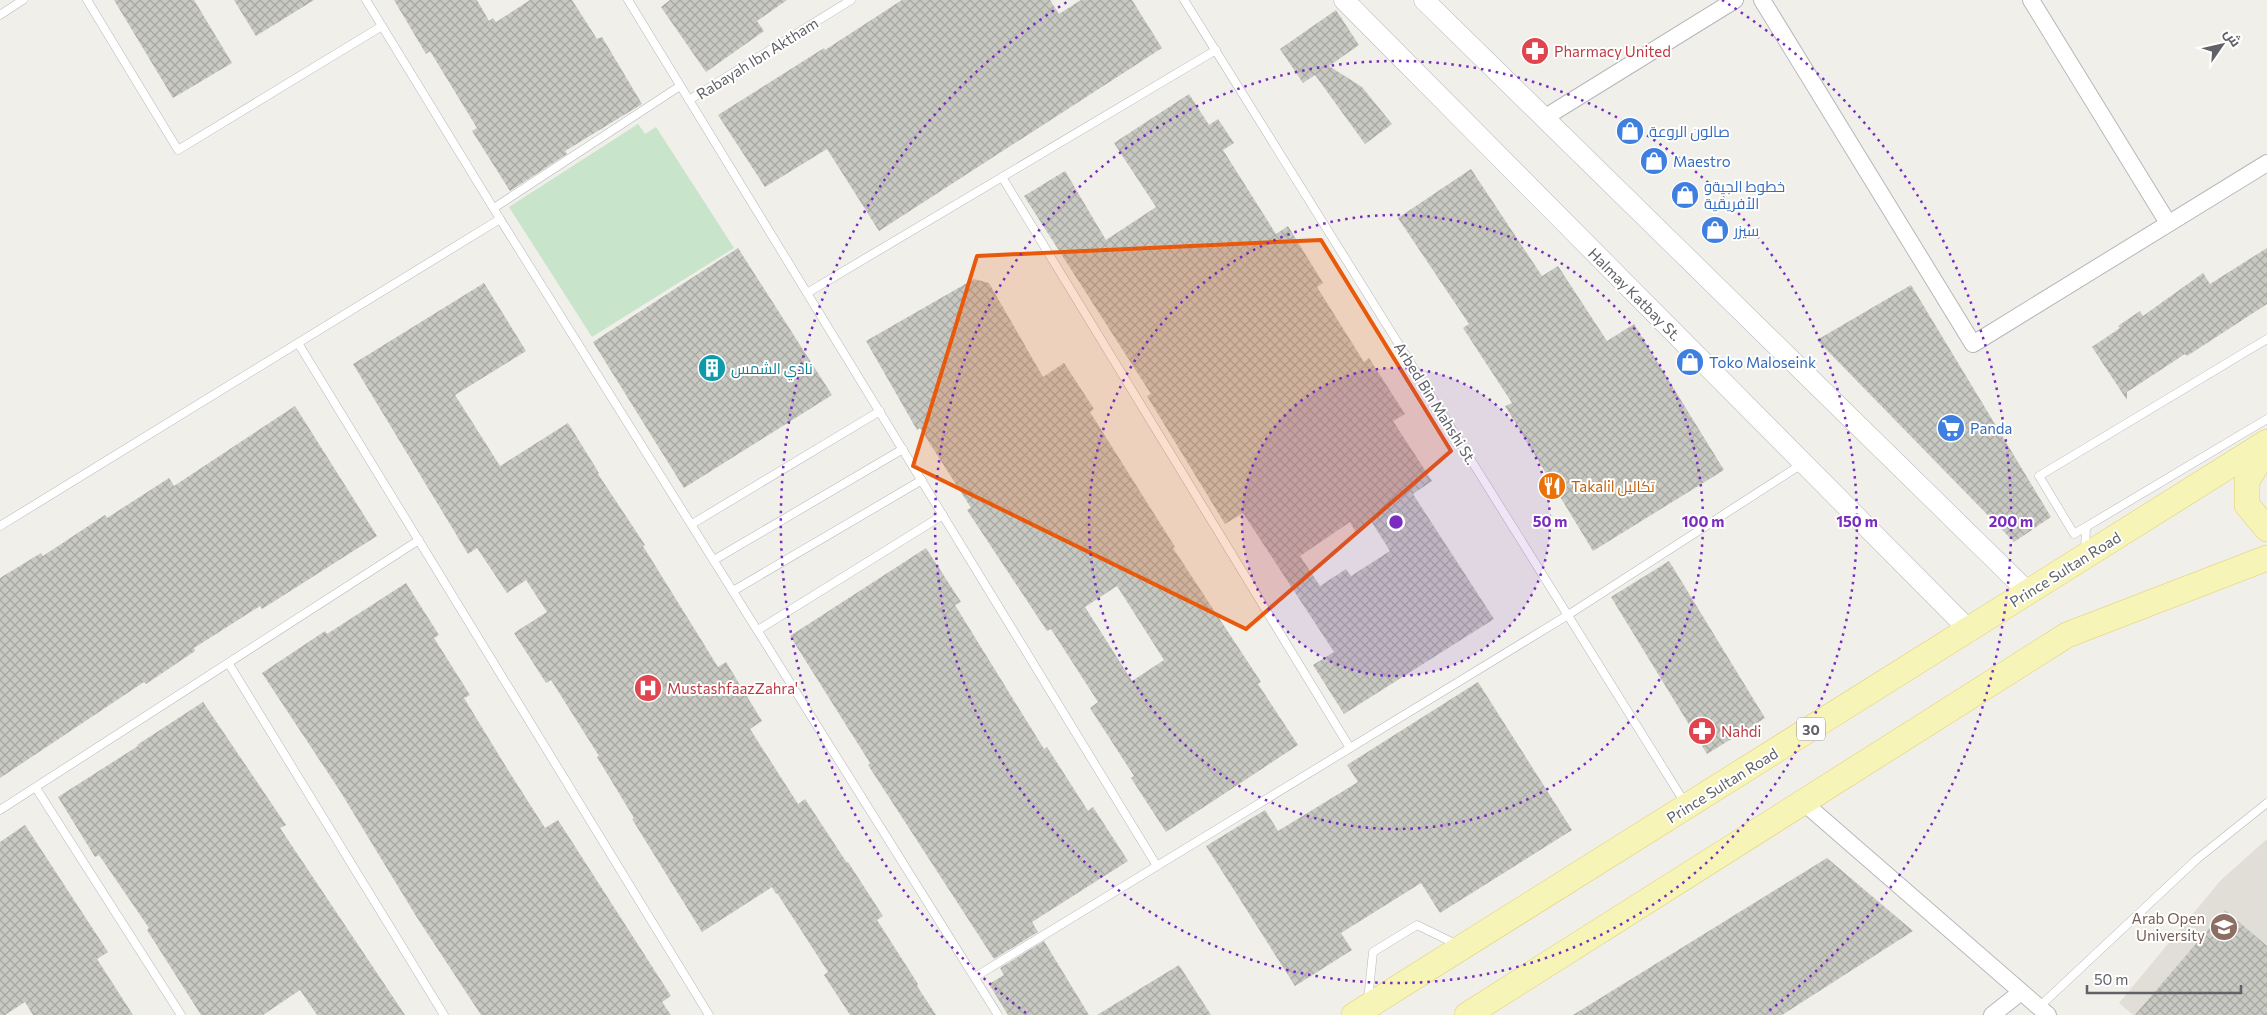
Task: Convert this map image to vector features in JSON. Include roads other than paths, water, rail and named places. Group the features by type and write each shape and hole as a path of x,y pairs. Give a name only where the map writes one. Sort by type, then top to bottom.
{"main road":[{"name":"Prince Sultan Road","path":"1360,1011 2267,442"},
{"path":"2267,448 2247,481 2247,505 2267,529"},
{"path":"1469,1014 2067,635 2267,558"}],"street":[{"name":"Halmay Katbay St.","path":"1344,0 1968,630"},
{"path":"1424,0 2028,592"},
{"path":"1544,118 1735,0"},
{"path":"1762,0 1973,344 2267,163"},
{"path":"2031,0 2168,224"},
{"path":"1803,802 2044,1011"},
{"path":"1992,1015 2021,992"}],"lane":[{"path":"0,15 24,0"},
{"path":"87,0 178,150 382,26"},
{"path":"366,0 998,1015"},
{"path":"628,0 1157,866"},
{"name":"Rabayah Ibn Aktham","path":"689,100 850,0"},
{"name":"Arbed Bin Mahshi St.","path":"1184,0 1687,806"},
{"path":"807,293 1216,50"},
{"path":"494,208 680,86"},
{"path":"1002,177 1350,748"},
{"path":"0,526 500,218"},
{"path":"2267,339 2039,476 2074,534 2267,419"},
{"path":"298,343 709,1015"},
{"path":"692,524 880,411"},
{"path":"714,560 903,450"},
{"path":"975,977 1568,615 1803,463"},
{"path":"733,591 922,480"},
{"path":"758,630 943,515"},
{"path":"2085,556 2086,527"},
{"path":"0,810 419,540"},
{"path":"229,664 444,1015"},
{"path":"36,788 181,1015"},
{"path":"2044,1011 2197,859 2267,803"},
{"path":"1360,1011 1373,952 1417,924 1462,947"}],"place":[{"name":"Pharmacy United","path":"1535,51"},
{"name":"صالون الروعة","path":"1630,131"},
{"name":"Maestro","path":"1654,161"},
{"name":"خطوط الجيةو الأفريقية","path":"1685,195"},
{"name":"سيزر","path":"1715,230"},
{"name":"Toko Maloseink","path":"1690,362"},
{"name":"نادي الشمس","path":"712,368"},
{"name":"Panda","path":"1951,428"},
{"name":"Takalil تكاليل","path":"1552,486"},
{"name":"MustashfaazZahra'","path":"648,688"},
{"name":"Nahdi","path":"1702,731"},
{"name":"Arab Open University","path":"2224,927"}]}
